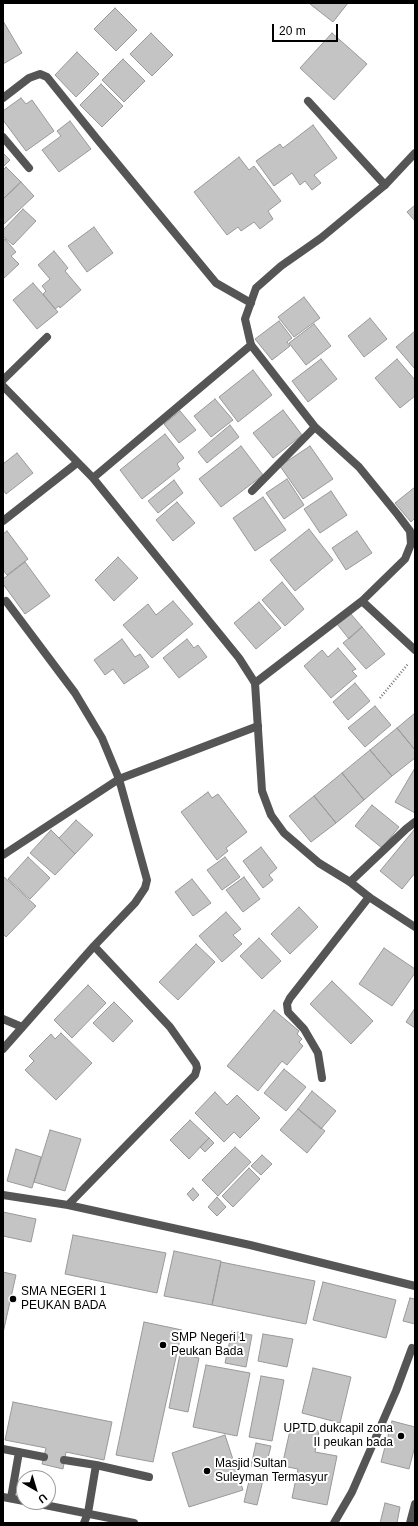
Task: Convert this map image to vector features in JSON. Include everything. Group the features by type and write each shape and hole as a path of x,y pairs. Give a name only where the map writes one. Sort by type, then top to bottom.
{"street":[{"path":"3,98 29,78 40,74 47,77 216,283 251,303"},
{"path":"308,101 385,185"},
{"path":"3,138 29,168"},
{"path":"255,683 362,601 405,559 411,544 410,531 398,515 359,467 315,427 251,345 245,320 256,288 281,266 321,238 385,185 415,153"},
{"path":"3,380 48,337"},
{"path":"93,478 251,345"},
{"path":"3,386 93,478 239,658 255,683 262,791 271,815 284,834 318,863 350,882 368,897 415,927"},
{"path":"252,491 315,427"},
{"path":"3,521 78,463"},
{"path":"3,1049 94,946 135,903 146,888 147,880 119,779 102,738 75,694 4,600"},
{"path":"362,601 415,650"},
{"path":"3,855 119,779 258,726"},
{"path":"350,882 415,822"},
{"path":"322,1078 318,1053 304,1029 288,1012 287,1004 290,998 368,897"},
{"path":"68,1205 195,1075 197,1068 196,1064 170,1028 94,946"},
{"path":"3,1019 22,1027"},
{"path":"3,1195 68,1205 250,1245 415,1286"},
{"path":"334,1523 352,1492 396,1391 412,1348"},
{"path":"3,1449 44,1457"},
{"path":"7,1498 19,1452"},
{"path":"64,1460 149,1477"},
{"path":"84,1523 88,1513 96,1466"},
{"path":"410,1523 415,1504"},
{"path":"56,1507 134,1523"}],"path":[{"path":"380,698 410,661"}],"building":[{"path":"348,3 333,22 310,4"},
{"path":"115,8 137,30 116,51 94,29"},
{"path":"3,21 22,53 3,64"},
{"path":"151,33 173,55 152,76 130,54"},
{"path":"332,33 367,64 334,100 300,68"},
{"path":"77,52 99,74 76,97 55,75"},
{"path":"123,59 145,81 124,102 102,80"},
{"path":"101,84 123,106 102,127 80,105"},
{"path":"21,98 26,104 32,100 54,131 26,151 3,120 3,111"},
{"path":"70,121 91,149 59,172 42,150 61,136 57,131"},
{"path":"313,125 337,158 314,175 321,183 312,190 305,181 300,185 292,173 274,186 256,161 280,144 283,148"},
{"path":"3,153 10,160 3,167"},
{"path":"239,157 249,170 254,166 281,201 268,211 273,219 260,229 254,222 241,231 238,227 227,235 194,192"},
{"path":"6,167 21,182 3,199 3,170"},
{"path":"21,182 34,196 3,225 3,199"},
{"path":"415,205 415,221 407,212"},
{"path":"23,209 36,221 13,245 3,236 3,230"},
{"path":"94,227 113,253 87,272 68,246"},
{"path":"5,239 16,252 11,256 19,264 3,279 3,242"},
{"path":"54,251 68,268 65,271 81,290 60,308 59,306 55,309 43,294 46,291 42,286 50,279 38,265"},
{"path":"33,283 58,312 37,329 13,300"},
{"path":"304,297 320,318 294,337 278,317"},
{"path":"370,318 387,339 364,357 348,336"},
{"path":"279,321 292,338 287,342 290,346 272,360 255,339"},
{"path":"314,324 331,346 306,365 289,343"},
{"path":"415,331 415,369 396,347"},
{"path":"321,359 337,379 308,402 292,381"},
{"path":"397,359 415,380 415,396 400,408 375,378"},
{"path":"253,370 272,395 238,422 219,397"},
{"path":"215,399 233,420 211,437 194,416"},
{"path":"283,410 302,435 273,458 253,433"},
{"path":"180,411 196,430 179,443 164,424"},
{"path":"230,425 239,437 207,463 198,452"},
{"path":"165,434 184,458 177,464 180,469 142,499 120,470"},
{"path":"241,446 263,475 221,507 199,479"},
{"path":"310,446 333,479 303,499 280,466"},
{"path":"17,453 33,473 6,494 3,490 3,464"},
{"path":"287,479 304,505 284,519 266,493"},
{"path":"174,480 183,493 158,513 148,501"},
{"path":"415,487 415,518 411,522 395,503"},
{"path":"331,491 347,515 320,533 304,509"},
{"path":"263,497 286,530 255,551 233,518"},
{"path":"177,502 195,523 173,541 156,520"},
{"path":"309,529 333,560 295,591 270,560"},
{"path":"7,531 28,559 7,575 3,570 3,534"},
{"path":"357,531 372,553 346,570 332,548"},
{"path":"118,557 138,578 114,601 95,580"},
{"path":"25,562 50,596 25,614 3,584 3,579"},
{"path":"282,582 304,609 285,626 262,600"},
{"path":"173,601 193,624 152,658 123,625 148,604 156,615"},
{"path":"259,602 281,628 256,649 234,623"},
{"path":"350,613 362,627 349,639 337,624"},
{"path":"362,627 385,654 366,669 343,643"},
{"path":"122,639 135,657 140,654 149,667 124,684 113,669 105,675 94,660"},
{"path":"187,639 194,648 198,645 207,657 179,678 163,658"},
{"path":"338,648 356,669 352,671 357,676 331,698 304,666 322,650 328,657"},
{"path":"355,683 370,701 348,720 333,702"},
{"path":"375,706 391,725 365,747 348,728"},
{"path":"415,713 415,750 397,728"},
{"path":"397,728 415,750 415,758 392,776 370,750"},
{"path":"370,750 392,776 364,800 342,773"},
{"path":"415,768 415,813 395,802"},
{"path":"342,773 364,800 336,823 314,796"},
{"path":"208,792 212,798 218,794 247,832 226,848 228,851 217,860 181,812"},
{"path":"314,796 336,823 311,842 289,816"},
{"path":"372,805 399,827 382,848 355,826"},
{"path":"76,820 93,835 75,854 59,838"},
{"path":"51,830 75,854 55,875 30,853"},
{"path":"414,830 415,873 402,889 380,871"},
{"path":"261,847 277,868 269,875 273,880 263,888 243,861"},
{"path":"28,857 50,878 30,899 8,879"},
{"path":"225,857 240,877 222,890 207,870"},
{"path":"3,876 36,906 6,937 3,934"},
{"path":"244,877 260,899 243,912 226,890"},
{"path":"192,879 211,903 193,916 175,892"},
{"path":"299,907 318,927 290,954 271,934"},
{"path":"226,912 241,929 233,935 242,944 222,962 199,936"},
{"path":"259,938 281,961 262,979 240,956"},
{"path":"196,944 215,962 178,1000 159,982"},
{"path":"384,948 415,969 415,973 392,1006 359,984"},
{"path":"332,981 373,1021 351,1044 310,1004"},
{"path":"88,985 106,1003 72,1038 54,1020"},
{"path":"114,1002 133,1021 113,1042 93,1023"},
{"path":"415,1008 415,1028 406,1022"},
{"path":"274,1010 299,1031 297,1034 302,1039 299,1042 303,1046 287,1065 282,1061 258,1091 227,1066"},
{"path":"61,1033 92,1063 56,1100 25,1070 34,1061 29,1056 51,1034 55,1039"},
{"path":"284,1069 306,1087 286,1111 264,1093"},
{"path":"312,1091 336,1111 321,1129 298,1109"},
{"path":"215,1092 227,1105 237,1095 260,1118 240,1138 234,1132 224,1142 195,1113"},
{"path":"298,1109 325,1131 307,1153 280,1130"},
{"path":"190,1120 209,1138 189,1159 170,1140"},
{"path":"50,1130 81,1139 65,1191 34,1182"},
{"path":"209,1138 214,1143 205,1152 200,1147"},
{"path":"235,1147 251,1162 218,1196 202,1180"},
{"path":"16,1149 41,1157 32,1188 7,1181"},
{"path":"262,1155 272,1164 261,1175 251,1166"},
{"path":"249,1168 260,1179 233,1207 222,1196"},
{"path":"193,1188 199,1195 193,1201 187,1194"},
{"path":"217,1197 226,1207 217,1216 208,1207"},
{"path":"3,1212 36,1219 31,1242 3,1236"},
{"path":"73,1235 166,1253 157,1293 65,1274"},
{"path":"174,1251 221,1261 212,1305 164,1296"},
{"path":"221,1262 315,1281 306,1324 212,1305"},
{"path":"3,1272 16,1275 3,1333"},
{"path":"323,1282 396,1300 386,1338 313,1320"},
{"path":"410,1298 415,1299 415,1324 403,1321"},
{"path":"144,1322 182,1330 153,1462 116,1455"},
{"path":"232,1331 252,1335 246,1367 225,1363"},
{"path":"263,1334 293,1339 287,1367 258,1361"},
{"path":"180,1354 199,1358 188,1412 169,1408"},
{"path":"206,1365 250,1373 237,1436 193,1427"},
{"path":"313,1368 351,1377 340,1423 302,1413"},
{"path":"261,1376 284,1380 272,1441 249,1437"},
{"path":"13,1402 112,1422 104,1460 66,1452 63,1469 42,1464 46,1448 5,1440"},
{"name":"UPTD dukcapil zona II peukan bada","path":"392,1421 415,1427 415,1446 409,1469 381,1462"},
{"path":"291,1426 319,1431 315,1452 337,1456 327,1505 292,1498 298,1469 282,1466"},
{"name":"Masjid Sultan Suleyman Termasyur","path":"225,1435 243,1490 189,1507 172,1453"},
{"path":"256,1443 271,1446 265,1469 251,1466"},
{"path":"251,1473 264,1476 257,1505 244,1502"},
{"path":"385,1503 400,1507 397,1523 380,1523"}],"place":[{"name":"SMA NEGERI 1 PEUKAN BADA","path":"13,1299"},
{"name":"SMP Negeri 1 Peukan Bada","path":"163,1345"},
{"name":"UPTD dukcapil zona II peukan bada","path":"401,1436"},
{"name":"Masjid Sultan Suleyman Termasyur","path":"207,1471"}]}
